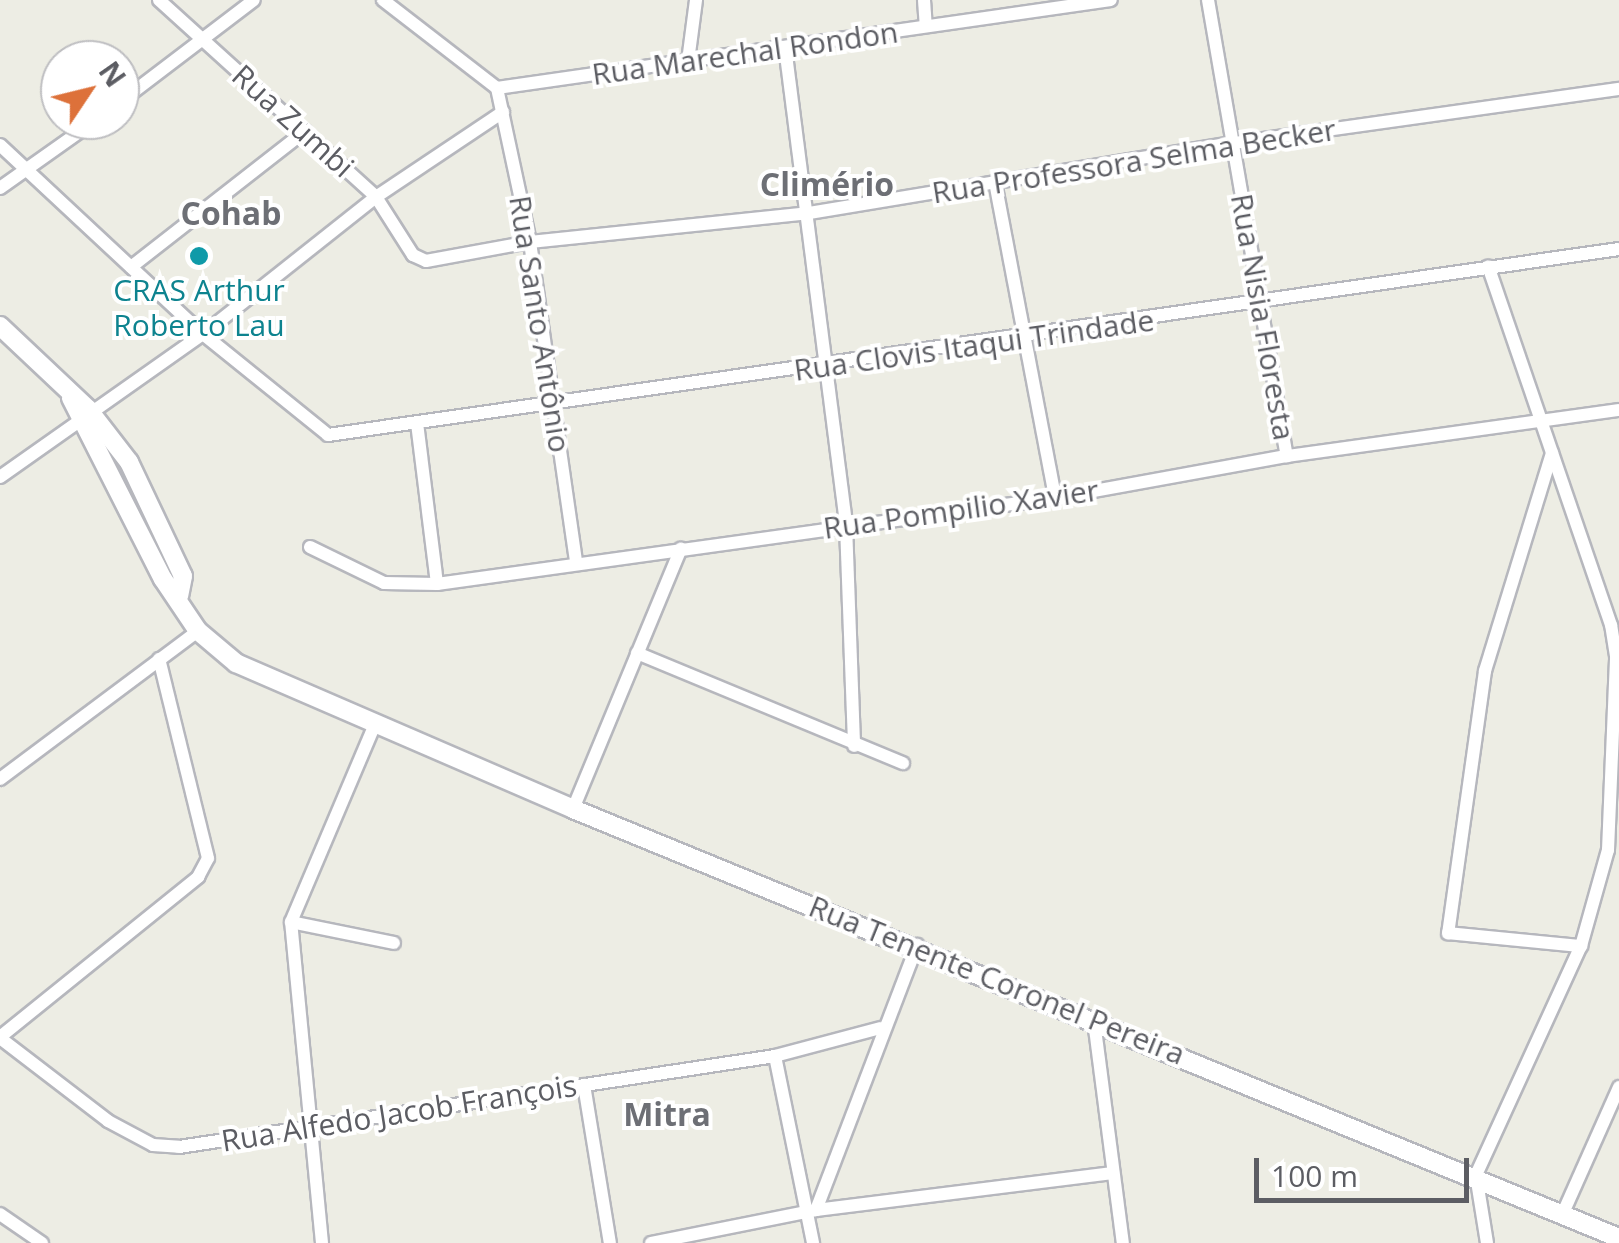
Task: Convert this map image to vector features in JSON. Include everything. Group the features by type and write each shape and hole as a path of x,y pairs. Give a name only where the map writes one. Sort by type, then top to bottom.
{"main road":[{"path":"0,326 84,412 163,579 179,596 198,632"},
{"name":"Rua Tenente Coronel Pereira","path":"198,632 236,663 573,809 917,945 1476,1175 1619,1238"}],"street":[{"name":"Rua Zumbi","path":"158,0 376,197 413,255"},
{"path":"140,87 254,0"},
{"path":"383,0 497,88"},
{"path":"688,61 696,0"},
{"path":"924,0 926,26"},
{"name":"Rua Marechal Rondon","path":"497,88 1111,0"},
{"name":"Rua Nisia Floresta","path":"1208,0 1288,456"},
{"path":"785,47 803,214 846,525 854,746"},
{"name":"Rua Santo Antônio","path":"497,88 530,242 576,562"},
{"name":"Rua Professora Selma Becker","path":"413,255 426,261 530,242 803,214 1234,143 1619,90"},
{"path":"0,476 84,412 203,334 376,197 503,112"},
{"path":"131,267 304,132"},
{"path":"0,188 69,140"},
{"path":"0,145 203,334"},
{"path":"994,182 1020,338 1055,498"},
{"name":"Rua Clovis Itaqui Trindade","path":"203,334 328,435 554,399 823,368 1619,249"},
{"path":"1487,1243 1476,1175 1581,946 1608,850 1616,656 1488,266"},
{"name":"Rua Pompilio Xavier","path":"310,547 384,584 437,584 1055,498 1288,456 1619,410"},
{"path":"417,423 437,584"},
{"path":"1552,453 1529,510 1485,672 1448,934 1581,946"},
{"path":"573,809 681,548"},
{"path":"0,779 198,632"},
{"path":"636,653 854,746 902,762"},
{"path":"0,1037 198,877 208,858 159,659"},
{"path":"322,1243 306,1125 291,922 375,724"},
{"path":"291,922 394,943"},
{"path":"812,1211 880,1028 917,945"},
{"path":"1094,1021 1123,1243"},
{"name":"Rua Alfedo Jacob François","path":"0,1037 108,1121 152,1145 179,1147 776,1056 880,1028"},
{"path":"776,1056 812,1211 813,1243"},
{"path":"584,1086 610,1243"},
{"path":"1563,1214 1619,1087"},
{"path":"650,1243 812,1211 1111,1173"},
{"path":"0,1214 42,1243"}],"place":[{"name":"CRAS Arthur Roberto Lau","path":"199,256"}],"district":[{"name":"Climério","path":"827,184"},
{"name":"Cohab","path":"231,213"},
{"name":"Mitra","path":"667,1114"}]}
